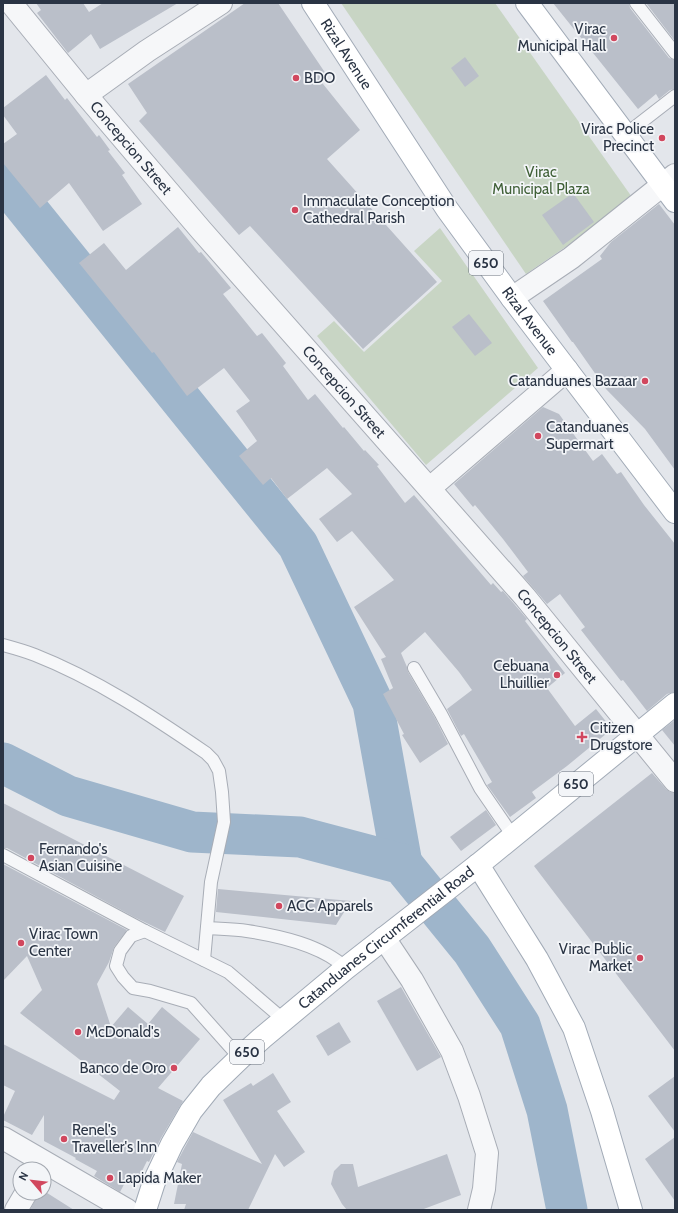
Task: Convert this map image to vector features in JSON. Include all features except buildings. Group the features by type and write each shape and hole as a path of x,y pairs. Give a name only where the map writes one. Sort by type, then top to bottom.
{"main road":[{"name":"Rizal Avenue","path":"313,3 443,203 512,298 675,512"},
{"path":"527,3 626,134 668,180 675,201"},
{"name":"Catanduanes Circumferential Road","path":"145,1210 154,1182 172,1144 191,1111 211,1086 240,1058 346,968 478,865 675,704"},
{"path":"478,865 537,959 574,1028 602,1111 631,1210"}],"street":[{"name":"Concepcion Street","path":"11,3 86,95 229,262 525,597 675,781"},
{"path":"86,95 208,7"},
{"path":"512,298 571,258 668,180"},
{"path":"430,488 567,370"},
{"path":"389,934 412,980 452,1051 469,1096 487,1153 484,1188 479,1210"},
{"path":"3,1138 36,1161"},
{"path":"52,1170 127,1210"},
{"path":"16,1210 21,1201"}],"lane":[{"path":"636,3 675,53"},
{"path":"626,134 675,96"},
{"path":"3,645 34,654 74,672 153,716 206,753 213,760 219,771 224,822 211,882 204,960"},
{"path":"414,668 441,714 480,788 513,836"},
{"path":"3,855 145,931 228,972 284,1020"},
{"path":"207,928 246,931 274,936 313,947 337,960 346,968"},
{"path":"145,931 131,936 120,951 116,966 123,977 133,988 150,991 191,1003 240,1058"}],"green space":[{"name":"Virac Municipal Plaza","path":"341,3 495,3 634,200 526,274"},
{"path":"440,228 538,368 426,465 317,336 334,321 364,352 442,281 414,251"}],"waterway":[{"path":"3,179 298,545 373,703 402,864"},
{"path":"3,763 68,796 192,832 300,837 402,864 472,950 520,1025 547,1110 567,1210"}],"place":[{"name":"Virac Municipal Hall","path":"614,38"},
{"name":"BDO","path":"296,78"},
{"name":"Virac Police Precinct","path":"662,138"},
{"name":"Immaculate Conception Cathedral Parish","path":"295,210"},
{"name":"Catanduanes Bazaar","path":"645,381"},
{"name":"Catanduanes Supermart","path":"538,436"},
{"name":"Cebuana Lhuillier","path":"557,675"},
{"name":"Citizen Drugstore","path":"582,737"},
{"name":"Fernando's Asian Cuisine","path":"31,858"},
{"name":"ACC Apparels","path":"279,906"},
{"name":"Virac Town Center","path":"21,943"},
{"name":"Virac Public Market","path":"640,958"},
{"name":"McDonald's","path":"78,1032"},
{"name":"Banco de Oro","path":"174,1068"},
{"name":"Renel's Traveller's Inn","path":"64,1139"},
{"name":"Lapida Maker","path":"110,1178"}]}
